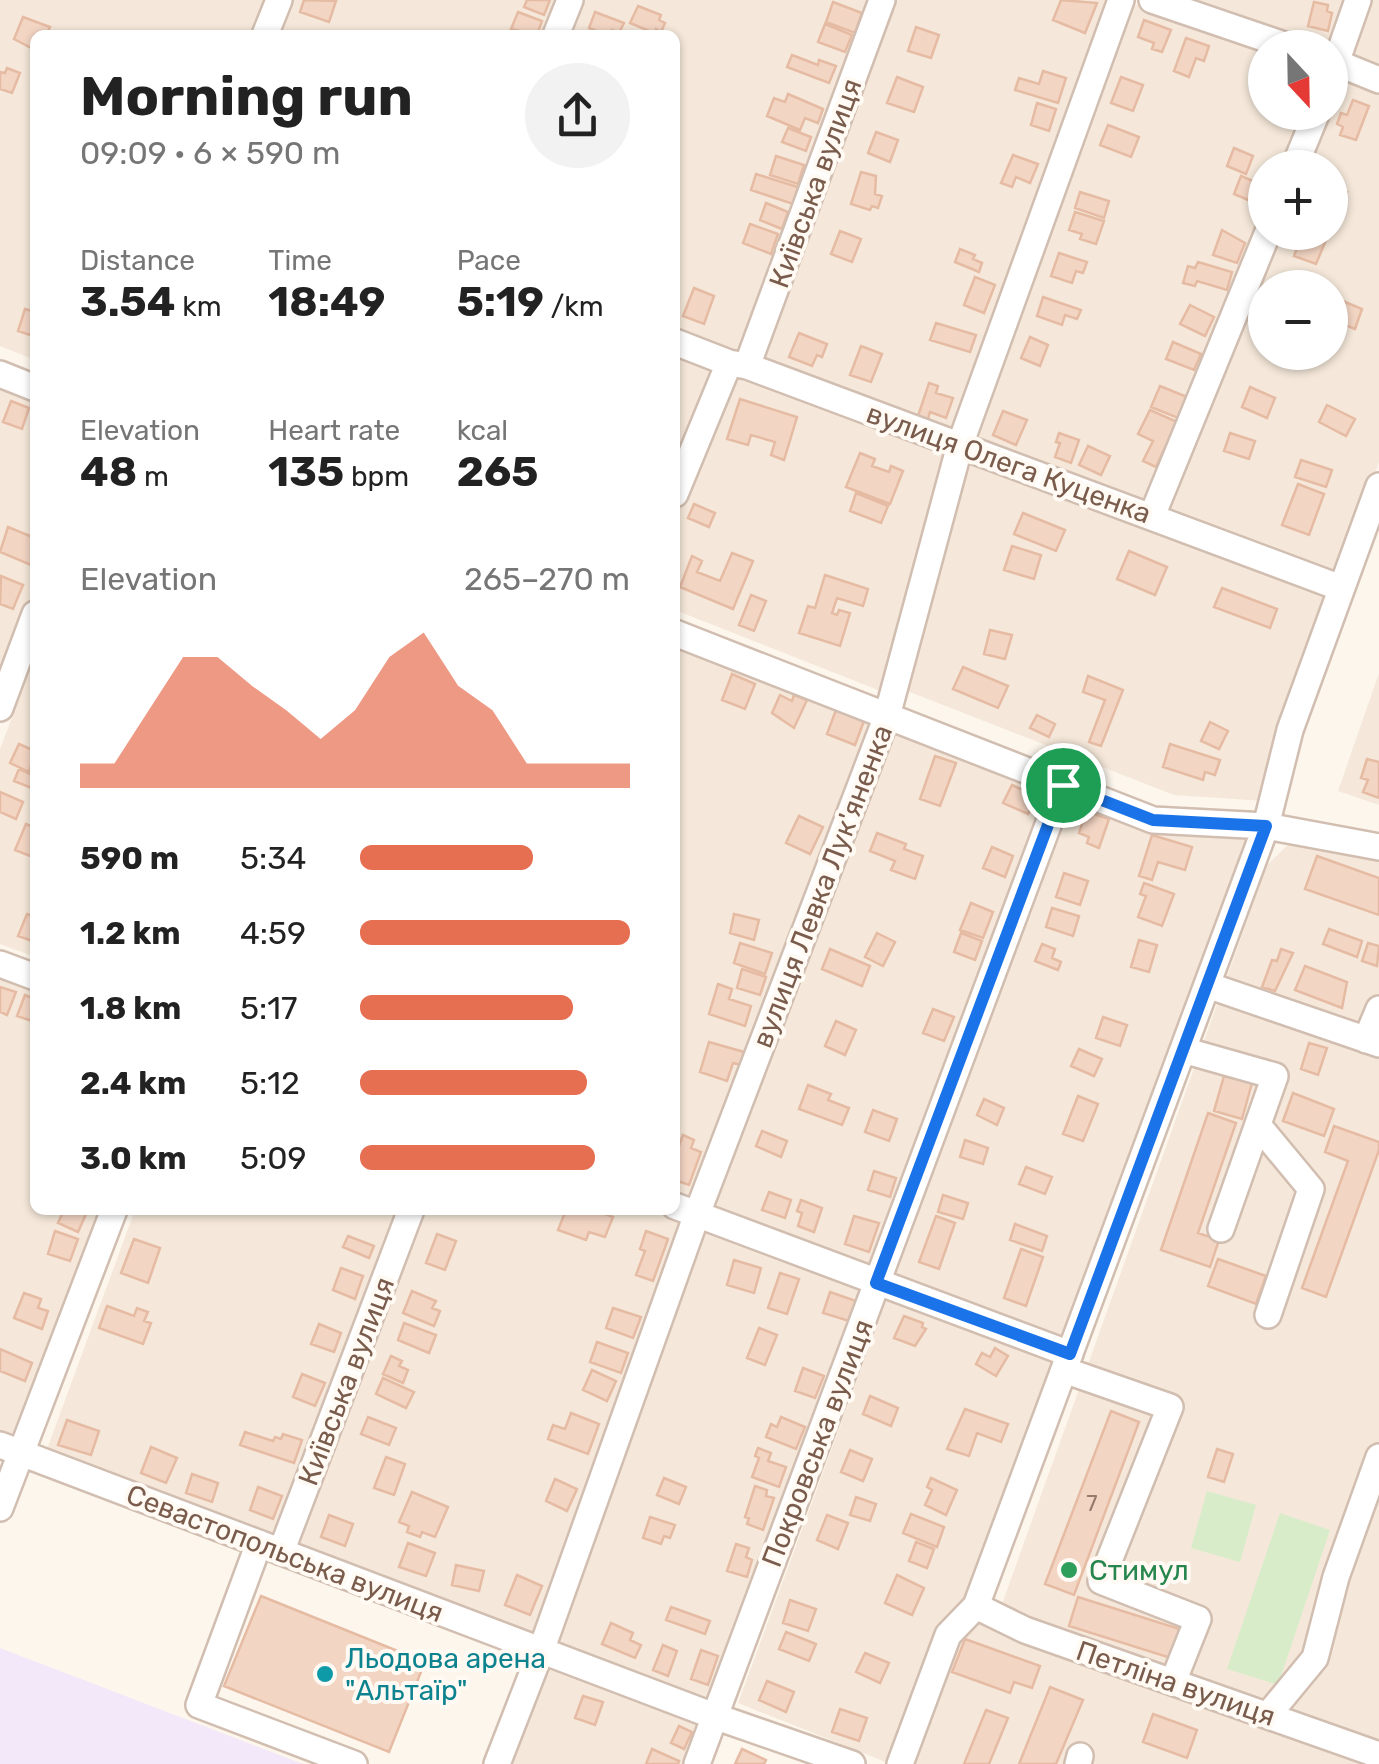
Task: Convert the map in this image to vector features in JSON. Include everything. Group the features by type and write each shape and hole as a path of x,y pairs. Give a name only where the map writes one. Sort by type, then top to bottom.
{"street":[{"path":"267,30 278,0"},
{"path":"558,30 570,0"},
{"name":"Київська вулиця","path":"680,484 738,364 882,0"},
{"name":"вулиця Левка Лук'яненка","path":"497,1764 541,1651 686,1210 886,716 960,445 1122,0"},
{"path":"1152,0 1248,33"},
{"path":"1346,30 1358,0"},
{"path":"1348,71 1379,80"},
{"path":"1152,516 1261,250"},
{"name":"вулиця Олега Куценка","path":"680,344 1342,588"},
{"path":"0,374 30,386"},
{"path":"900,1764 948,1635 976,1606 1266,826 1290,730 1379,486"},
{"path":"0,708 30,627"},
{"path":"680,635 1153,820 1266,826 1379,847"},
{"name":"Покровська вулиця","path":"696,1764 1063,785"},
{"path":"0,964 30,976"},
{"path":"1207,985 1373,1042 1379,1009"},
{"path":"1183,1050 1275,1076 1221,1229"},
{"path":"1258,1124 1311,1189 1268,1316"},
{"path":"686,1210 876,1283 1170,1408 1101,1581 1198,1619 1174,1682"},
{"path":"0,1508 10,1448 112,1215"},
{"name":"Київська вулиця","path":"354,1764 199,1704 270,1548 410,1215"},
{"name":"Севастопольська вулиця","path":"10,1448 714,1716 852,1764"},
{"path":"1268,1715 1314,1658 1336,1576 1379,1457"},
{"name":"Петліна вулиця","path":"976,1606 1025,1630 1379,1755"}],"shaded area":[{"path":"0,0 268,0 256,30 30,30 30,358 0,346"},
{"path":"284,0 560,0 549,30 273,30"},
{"path":"579,0 875,0 743,354 680,329 680,30 568,30"},
{"path":"893,0 1111,0 956,435 760,360"},
{"path":"1178,0 1351,0 1338,30 1269,30"},
{"path":"1367,0 1379,0 1379,71 1348,54"},
{"path":"1131,3 1248,41 1248,130 1300,130 1292,150 1248,150 1248,250 1251,250 1147,504 974,439"},
{"path":"1348,76 1379,89 1379,462 1337,578 1164,511 1248,302 1248,370 1348,370 1348,270 1261,270 1269,250 1348,250 1348,150 1309,150 1317,130 1348,130"},
{"path":"680,354 717,368 680,457"},
{"path":"735,377 950,446 883,692 680,612 680,504"},
{"path":"0,385 30,397 30,604 0,679"},
{"path":"967,459 1333,596 1264,801 1174,795 902,689"},
{"path":"680,644 880,721 693,1207 680,1203"},
{"path":"30,670 30,955 0,944 0,749"},
{"path":"1379,673 1379,805 1338,791"},
{"path":"894,730 1054,790 873,1275 709,1210"},
{"path":"1069,795 1255,833 1065,1343 894,1276"},
{"path":"1292,841 1321,841 1379,861 1379,1764 911,1764 958,1639 1002,1604 1267,865"},
{"path":"0,974 30,985 30,1215 100,1215 15,1439 0,1434"},
{"path":"133,1215 400,1215 277,1538 47,1449"},
{"path":"416,1215 676,1215 689,1220 537,1642 291,1547"},
{"path":"701,1228 870,1286 711,1705 551,1645"},
{"path":"888,1296 1059,1360 964,1601 940,1627 888,1763 738,1703"},
{"path":"0,1648 303,1764 0,1764"},
{"path":"549,1665 700,1723 685,1764 513,1764"}],"green space":[{"path":"1207,1491 1256,1505 1240,1562 1191,1548"},
{"path":"1280,1513 1330,1530 1278,1685 1227,1669"}],"building":[{"path":"304,0 336,1 329,22 300,12"},
{"path":"527,0 550,0 544,15 524,7"},
{"path":"1061,0 1097,3 1085,33 1053,20"},
{"path":"833,2 862,13 855,33 826,22"},
{"path":"1314,2 1328,5 1327,11 1332,13 1328,30 1308,26"},
{"path":"638,6 661,15 659,20 665,23 662,30 647,30 630,23"},
{"path":"518,12 542,21 539,30 511,29"},
{"path":"595,12 624,23 620,30 589,28"},
{"path":"23,17 50,27 30,30 30,47 14,39"},
{"path":"1144,20 1171,30 1162,52 1152,49 1154,43 1138,37"},
{"path":"825,24 852,35 845,52 818,42"},
{"path":"916,27 939,35 931,58 908,51"},
{"path":"1186,38 1209,46 1204,61 1196,58 1189,77 1174,71"},
{"path":"792,55 818,65 819,60 836,66 829,83 787,67"},
{"path":"7,68 20,73 12,93 0,89 0,72 5,73"},
{"path":"1043,71 1066,78 1058,103 1015,90 1019,78 1039,84"},
{"path":"897,77 923,87 914,112 887,103"},
{"path":"1121,77 1143,85 1133,111 1111,103"},
{"path":"788,94 823,109 818,123 805,118 800,130 767,116 774,98 785,102"},
{"path":"1353,100 1369,106 1356,140 1340,135 1342,130 1348,130"},
{"path":"1037,103 1056,109 1049,131 1031,125"},
{"path":"1108,125 1139,137 1131,157 1100,145"},
{"path":"788,128 811,137 806,151 782,142"},
{"path":"876,132 898,140 890,162 868,153"},
{"path":"1234,148 1248,154 1246,174 1227,166"},
{"path":"1013,155 1038,164 1030,183 1016,177 1012,187 1001,183"},
{"path":"776,156 804,165 798,184 770,175"},
{"path":"861,172 876,176 875,194 882,196 878,208 872,206 870,210 851,204"},
{"path":"756,174 798,187 793,204 751,190"},
{"path":"1241,176 1248,179 1248,200 1234,194"},
{"path":"1080,192 1109,201 1104,218 1075,208"},
{"path":"766,203 788,212 782,229 760,220"},
{"path":"1075,212 1104,221 1096,244 1069,230"},
{"path":"750,224 778,234 771,254 743,243"},
{"path":"1222,230 1245,243 1237,263 1213,255"},
{"path":"840,231 861,239 852,262 831,254"},
{"path":"960,249 982,263 979,272 955,262"},
{"path":"1296,250 1322,250 1316,264 1294,256"},
{"path":"1059,253 1087,262 1083,273 1076,271 1072,283 1051,276"},
{"path":"1198,262 1232,272 1227,290 1197,281 1195,286 1183,283 1188,266 1195,268"},
{"path":"975,277 995,285 984,313 964,305"},
{"path":"694,288 714,296 704,324 683,316"},
{"path":"1043,297 1081,310 1077,319 1065,315 1062,325 1037,316"},
{"path":"1348,303 1362,309 1355,329 1348,326"},
{"path":"1190,305 1214,317 1205,336 1180,324"},
{"path":"25,309 30,310 30,335 18,331"},
{"path":"936,323 976,335 970,352 930,340"},
{"path":"799,333 827,344 822,357 817,355 812,366 789,357"},
{"path":"1030,337 1048,345 1040,366 1021,358"},
{"path":"1173,342 1201,354 1194,370 1166,359"},
{"path":"861,346 882,354 871,382 850,375"},
{"path":"929,383 938,386 936,393 953,398 946,418 930,412 928,419 918,416"},
{"path":"1160,386 1187,397 1178,418 1151,407"},
{"path":"1250,387 1275,398 1267,418 1242,407"},
{"path":"740,399 797,417 784,460 771,455 775,442 751,435 748,445 727,439"},
{"path":"11,401 29,408 22,429 3,422"},
{"path":"1327,405 1355,419 1346,436 1319,422"},
{"path":"1150,410 1177,422 1156,467 1143,461 1153,441 1138,434"},
{"path":"1003,411 1027,420 1016,445 993,435"},
{"path":"1059,433 1079,440 1071,463 1055,457"},
{"path":"1230,433 1255,441 1249,459 1224,451"},
{"path":"1088,446 1110,456 1101,475 1079,465"},
{"path":"860,453 875,459 872,466 889,472 891,466 903,471 890,504 846,487"},
{"path":"1301,460 1332,470 1326,487 1295,477"},
{"path":"1298,484 1324,494 1309,535 1282,525"},
{"path":"856,493 888,506 881,523 850,511"},
{"path":"694,504 715,513 709,527 688,518"},
{"path":"1023,513 1065,530 1056,551 1014,534"},
{"path":"8,527 30,536 30,565 0,552"},
{"path":"1012,546 1041,555 1034,579 1004,570"},
{"path":"1129,551 1167,567 1155,595 1117,579"},
{"path":"732,553 753,561 733,609 680,587 692,556 702,561 697,572 720,581"},
{"path":"825,575 868,589 863,606 837,598 832,613 850,613 840,646 799,633 808,606 815,608"},
{"path":"1,576 23,585 13,609 0,604"},
{"path":"1222,588 1277,609 1270,628 1214,607"},
{"path":"751,595 766,601 754,631 739,625"},
{"path":"990,630 1012,635 1005,659 984,654"},
{"path":"963,667 1008,686 998,708 953,689"},
{"path":"732,674 755,684 745,709 722,700"},
{"path":"1088,676 1123,690 1101,746 1089,742 1105,700 1083,692"},
{"path":"780,695 792,701 794,695 807,700 794,728 772,713"},
{"path":"836,710 864,721 855,745 827,734"},
{"path":"1037,715 1055,724 1049,737 1030,728"},
{"path":"1210,722 1228,731 1219,749 1201,741"},
{"path":"19,744 30,749 29,772 10,763"},
{"path":"1170,744 1220,760 1215,775 1205,772 1203,780 1163,767"},
{"path":"935,756 956,763 940,806 920,799"},
{"path":"1367,759 1379,762 1379,798 1363,792 1368,780 1361,778"},
{"path":"19,769 30,774 30,787 14,781"},
{"path":"1012,785 1036,796 1028,814 1003,803"},
{"path":"0,792 23,802 16,819 0,812"},
{"path":"1086,811 1109,819 1099,848 1087,843 1089,837 1079,833"},
{"path":"799,816 823,827 810,854 786,843"},
{"path":"26,824 30,826 30,856 15,850"},
{"path":"877,833 906,844 904,849 923,856 915,879 891,870 895,861 870,851"},
{"path":"1152,835 1192,847 1185,870 1158,862 1152,880 1139,876"},
{"path":"992,847 1013,856 1005,877 983,868"},
{"path":"1317,856 1379,878 1379,915 1305,889"},
{"path":"1064,873 1088,881 1080,905 1056,897"},
{"path":"1144,883 1174,894 1162,926 1138,917 1146,896 1140,894"},
{"path":"971,903 993,912 983,938 960,930"},
{"path":"1052,908 1079,916 1073,936 1046,927"},
{"path":"27,914 30,915 30,940 18,936"},
{"path":"734,914 759,920 754,940 730,933"},
{"path":"1329,929 1362,941 1357,957 1323,944"},
{"path":"877,933 895,942 883,966 865,957"},
{"path":"961,933 982,941 975,960 954,952"},
{"path":"1139,940 1157,945 1149,972 1131,967"},
{"path":"740,943 772,953 765,974 734,963"},
{"path":"1368,943 1379,946 1377,966 1362,961"},
{"path":"1042,944 1055,949 1052,958 1061,962 1058,970 1035,961"},
{"path":"830,949 870,966 862,986 822,969"},
{"path":"1281,949 1293,953 1275,991 1262,987 1272,960 1277,961"},
{"path":"1305,966 1347,982 1342,1008 1295,990"},
{"path":"742,969 766,977 760,995 737,988"},
{"path":"718,984 732,989 729,999 751,1006 745,1026 709,1014"},
{"path":"0,987 16,992 7,1015 0,1012"},
{"path":"25,995 30,997 30,1020 17,1016"},
{"path":"933,1009 954,1017 944,1041 923,1033"},
{"path":"1103,1017 1127,1025 1120,1046 1096,1038"},
{"path":"836,1021 856,1030 845,1055 825,1046"},
{"path":"709,1042 744,1052 741,1065 733,1063 727,1081 700,1072"},
{"path":"1309,1043 1327,1048 1318,1075 1301,1069"},
{"path":"1079,1049 1102,1059 1094,1076 1071,1066"},
{"path":"1224,1076 1252,1083 1242,1119 1214,1111"},
{"path":"808,1085 831,1094 828,1100 849,1108 842,1125 799,1109"},
{"path":"1293,1093 1334,1109 1324,1136 1283,1121"},
{"path":"1078,1096 1098,1104 1083,1141 1063,1134"},
{"path":"984,1099 1004,1108 997,1125 977,1115"},
{"path":"873,1110 897,1119 889,1141 865,1132"},
{"path":"1208,1113 1236,1123 1198,1233 1219,1240 1210,1267 1161,1250"},
{"path":"1334,1126 1379,1142 1379,1150 1326,1297 1302,1288 1348,1161 1325,1152"},
{"path":"762,1131 787,1141 781,1157 756,1146"},
{"path":"683,1135 694,1140 691,1148 701,1152 689,1185 680,1182"},
{"path":"965,1140 988,1148 983,1164 960,1157"},
{"path":"1026,1167 1052,1177 1045,1194 1019,1184"},
{"path":"874,1171 896,1178 890,1197 868,1190"},
{"path":"769,1192 791,1200 785,1218 762,1210"},
{"path":"943,1195 968,1203 963,1219 938,1212"},
{"path":"801,1200 822,1208 814,1232 798,1226"},
{"path":"62,1215 86,1215 78,1232 58,1223"},
{"path":"564,1215 613,1217 605,1237 589,1232 586,1240 558,1230"},
{"path":"854,1216 879,1223 869,1252 845,1244"},
{"path":"936,1216 955,1223 939,1269 919,1262"},
{"path":"1015,1224 1047,1236 1042,1251 1010,1240"},
{"path":"55,1231 78,1239 70,1261 48,1254"},
{"path":"646,1231 668,1239 653,1281 636,1275 645,1251 640,1249"},
{"path":"437,1234 456,1241 445,1270 426,1263"},
{"path":"348,1236 374,1246 369,1258 343,1247"},
{"path":"134,1239 160,1248 148,1283 121,1273"},
{"path":"1021,1249 1043,1257 1026,1306 1004,1298"},
{"path":"1218,1259 1266,1276 1256,1304 1208,1286"},
{"path":"734,1260 761,1268 754,1293 727,1285"},
{"path":"341,1268 363,1276 355,1299 333,1290"},
{"path":"780,1273 799,1279 787,1314 768,1308"},
{"path":"412,1291 436,1301 432,1308 440,1311 434,1326 403,1313"},
{"path":"830,1292 856,1301 849,1321 823,1313"},
{"path":"24,1293 41,1299 38,1308 48,1311 42,1329 14,1318"},
{"path":"107,1306 134,1316 137,1308 148,1312 144,1321 151,1323 143,1344 99,1328"},
{"path":"613,1308 641,1317 633,1338 606,1328"},
{"path":"904,1316 923,1323 926,1329 915,1346 894,1338"},
{"path":"404,1323 436,1335 429,1353 398,1340"},
{"path":"319,1324 341,1333 334,1352 311,1344"},
{"path":"759,1328 777,1335 765,1365 747,1358"},
{"path":"597,1342 628,1353 621,1373 590,1362"},
{"path":"995,1348 1008,1356 996,1376 976,1364 982,1353 990,1357"},
{"path":"0,1349 32,1363 25,1381 0,1371"},
{"path":"391,1356 402,1361 399,1366 408,1370 403,1383 383,1374"},
{"path":"803,1368 824,1376 815,1398 795,1391"},
{"path":"592,1370 616,1381 607,1401 583,1390"},
{"path":"302,1374 325,1383 315,1406 293,1397"},
{"path":"383,1378 414,1392 406,1408 376,1394"},
{"path":"870,1396 898,1408 891,1426 863,1414"},
{"path":"965,1409 1008,1424 1001,1442 977,1433 969,1456 947,1449"},
{"path":"1111,1411 1139,1422 1074,1595 1045,1584"},
{"path":"571,1413 599,1424 588,1454 548,1439 553,1425 565,1429"},
{"path":"368,1417 396,1428 389,1445 361,1434"},
{"path":"781,1417 805,1427 796,1449 766,1437 771,1424 777,1427"},
{"path":"67,1420 99,1431 91,1455 58,1445"},
{"path":"245,1432 273,1441 283,1434 302,1440 294,1463 240,1445"},
{"path":"151,1447 177,1458 166,1483 141,1473"},
{"path":"758,1448 771,1453 768,1461 786,1467 779,1487 752,1477 759,1458 755,1456"},
{"path":"1217,1449 1233,1454 1224,1482 1208,1477"},
{"path":"850,1450 872,1459 863,1481 841,1472"},
{"path":"386,1457 405,1464 394,1495 374,1488"},
{"path":"192,1474 218,1483 212,1502 186,1493"},
{"path":"664,1478 686,1487 679,1504 657,1495"},
{"path":"931,1478 957,1490 946,1515 925,1505 932,1490 927,1487"},
{"path":"555,1479 577,1489 567,1511 546,1501"},
{"path":"755,1486 767,1490 766,1496 774,1498 763,1530 747,1524 749,1518 745,1517"},
{"path":"258,1487 282,1496 273,1519 250,1510"},
{"path":"412,1492 448,1507 435,1537 407,1532 409,1526 399,1522"},
{"path":"856,1497 876,1504 870,1521 850,1515"},
{"path":"911,1514 944,1527 937,1547 903,1533"},
{"path":"329,1515 353,1524 345,1546 321,1537"},
{"path":"827,1515 848,1523 838,1549 817,1540"},
{"path":"650,1517 675,1525 670,1538 664,1536 661,1544 643,1538"},
{"path":"916,1542 934,1549 927,1568 909,1561"},
{"path":"408,1543 435,1553 426,1576 399,1567"},
{"path":"736,1544 749,1548 746,1557 752,1560 747,1577 727,1571"},
{"path":"456,1565 484,1571 479,1591 452,1585"},
{"path":"517,1575 542,1586 530,1615 505,1605"},
{"path":"897,1575 924,1588 912,1615 885,1603"},
{"name":"Льодова арена \"Альтаїр\"","path":"261,1596 425,1662 389,1752 224,1686"},
{"path":"1078,1597 1186,1631 1177,1660 1069,1626"},
{"path":"790,1600 816,1609 808,1631 783,1623"},
{"path":"671,1607 710,1621 705,1634 666,1620"},
{"path":"611,1623 633,1633 630,1640 641,1645 635,1658 602,1644"},
{"path":"786,1632 816,1644 809,1661 779,1649"},
{"path":"965,1639 1040,1666 1032,1688 1014,1682 1010,1693 952,1672"},
{"path":"663,1645 677,1651 668,1676 653,1670"},
{"path":"701,1650 718,1656 708,1685 691,1679"},
{"path":"865,1653 889,1663 880,1683 856,1672"},
{"path":"767,1681 794,1692 786,1712 759,1700"},
{"path":"1050,1687 1083,1700 1056,1764 1019,1764"},
{"path":"583,1696 603,1702 595,1725 575,1718"},
{"path":"840,1709 867,1718 859,1741 832,1732"},
{"path":"986,1710 1008,1718 989,1764 964,1764"},
{"path":"1153,1714 1197,1730 1187,1758 1143,1742"},
{"path":"679,1726 692,1732 684,1749 671,1743"},
{"path":"652,1749 679,1761 678,1764 646,1764"},
{"path":"742,1749 766,1760 764,1764 735,1764"}],"place":[{"name":"Стимул","path":"1069,1570"},
{"name":"Льодова арена \"Альтаїр\"","path":"325,1674"}],"route":[{"path":"1063,785 1153,820 1266,826 1070,1354 876,1283 1063,785"}]}
